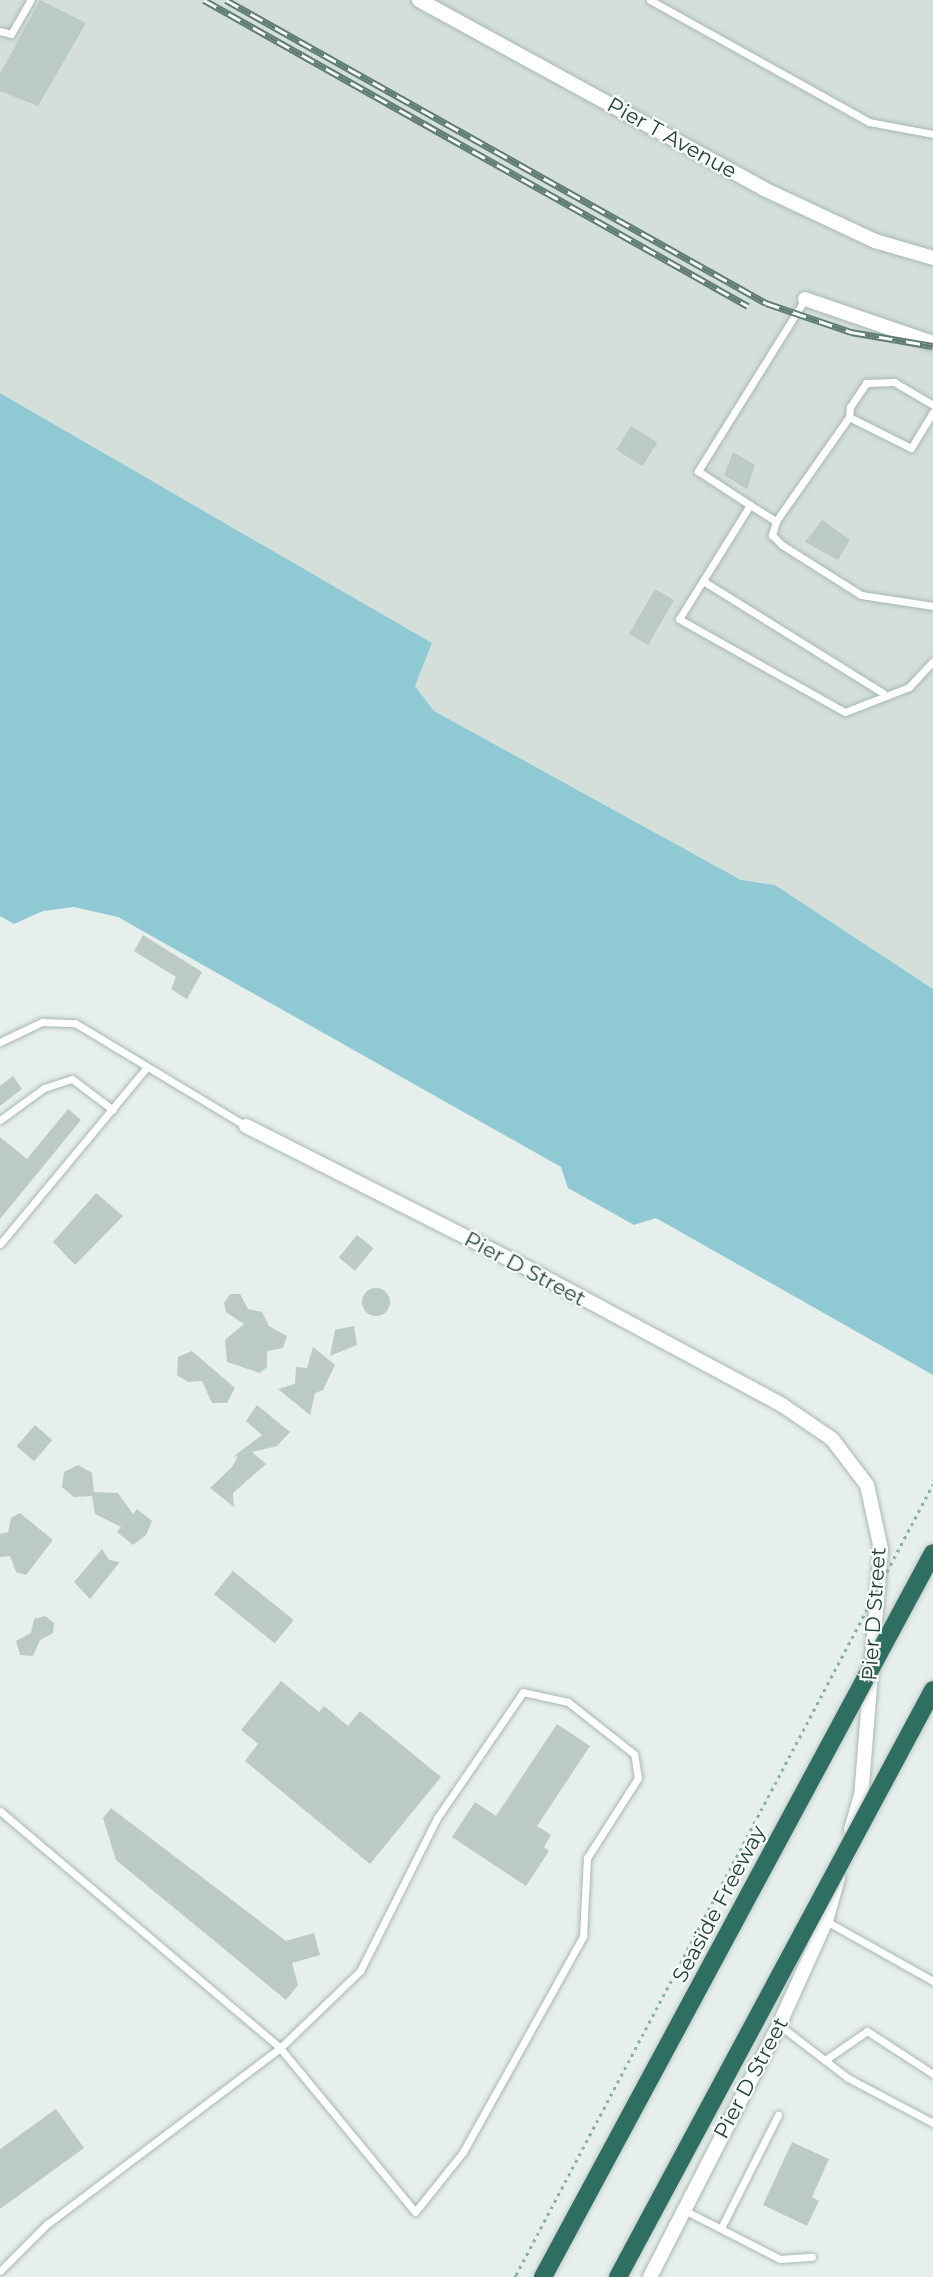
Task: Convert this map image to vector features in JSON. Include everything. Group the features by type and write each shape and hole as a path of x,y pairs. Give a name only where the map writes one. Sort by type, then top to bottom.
{"highway":[{"name":"Seaside Freeway","path":"543,2277 933,1553"},
{"path":"618,2277 933,1690"}],"street":[{"name":"Pier T Avenue","path":"419,0 764,189 875,241 933,258"},
{"path":"805,299 933,343"},
{"name":"Pier D Street","path":"246,1126 525,1267 782,1405 832,1439 867,1485 881,1549 861,1795 826,1921 779,2025 682,2209 650,2277"}],"lane":[{"path":"0,31 11,34 31,0"},
{"path":"650,0 869,122 933,134"},
{"path":"776,521 698,471 805,299"},
{"path":"933,405 894,382 866,383 850,407 849,417 776,521 772,535 782,545 861,595 933,606"},
{"path":"849,417 911,448 933,412"},
{"path":"750,505 679,619 845,712 883,693 909,687 933,661"},
{"path":"703,581 883,693"},
{"path":"0,1042 42,1022 75,1023 246,1126"},
{"path":"0,1244 147,1067"},
{"path":"0,1120 44,1088 72,1079 113,1110"},
{"path":"0,1810 280,2048 415,2212 464,2152 584,1936 587,1858 638,1778 634,1754 568,1702 523,1692 437,1818 360,1971 280,2048 47,2224 0,2271"},
{"path":"826,1921 933,1981"},
{"path":"779,2025 825,2060 933,2122"},
{"path":"825,2060 867,2031 933,2074"},
{"path":"721,2228 778,2115"},
{"path":"682,2209 780,2259 812,2257"}],"path":[{"path":"515,2277 933,1484"}],"shaded area":[{"path":"0,0 933,0 933,989 775,885 741,880 434,711 415,686 432,643 0,393"}],"water":[{"path":"0,393 432,643 415,686 434,711 741,880 775,885 933,989 933,1375 656,1218 634,1225 568,1188 561,1167 118,917 74,907 43,911 14,924 0,916"}],"building":[{"path":"40,0 86,23 38,106 0,91 0,74"},
{"path":"631,426 657,442 642,466 616,450"},
{"path":"733,452 755,465 747,489 724,475"},
{"path":"822,520 850,540 838,560 805,542"},
{"path":"655,589 674,600 648,645 629,634"},
{"path":"143,935 202,972 187,999 171,989 176,977 134,951"},
{"path":"13,1076 22,1089 0,1106 0,1086"},
{"path":"68,1109 81,1120 0,1219 0,1137 27,1159"},
{"path":"96,1193 123,1216 75,1265 53,1242"},
{"path":"357,1235 373,1248 355,1271 339,1258"},
{"path":"376,1288 386,1292 390,1302 386,1312 376,1316 366,1312 362,1302 366,1292"},
{"path":"230,1294 240,1294 248,1309 262,1312 269,1326 287,1336 283,1348 267,1351 267,1367 260,1373 227,1362 225,1340 244,1324 226,1312 224,1303"},
{"path":"354,1326 357,1345 330,1356 335,1330"},
{"path":"313,1347 335,1365 323,1390 315,1393 310,1415 278,1389 295,1384 296,1367 307,1368"},
{"path":"192,1351 235,1388 227,1403 212,1403 202,1381 188,1382 177,1375 178,1357"},
{"path":"257,1405 290,1432 277,1446 252,1452 266,1464 233,1493 234,1507 210,1488 232,1467 238,1456 233,1457 262,1435 246,1421"},
{"path":"35,1425 52,1440 34,1461 17,1446"},
{"path":"78,1465 92,1473 94,1492 118,1493 133,1514 137,1509 152,1521 146,1535 133,1545 117,1532 121,1527 95,1514 92,1496 74,1497 62,1487 64,1472"},
{"path":"20,1513 53,1540 26,1575 16,1572 10,1556 0,1557 0,1534 8,1532 11,1518"},
{"path":"102,1549 109,1560 120,1562 90,1599 74,1582"},
{"path":"233,1571 294,1620 275,1643 214,1594"},
{"path":"45,1616 54,1623 53,1633 40,1640 33,1656 20,1655 16,1641 31,1633 34,1619"},
{"path":"281,1681 319,1712 324,1706 348,1726 360,1711 441,1777 370,1864 245,1761 258,1744 241,1730"},
{"path":"557,1724 590,1746 537,1826 551,1835 544,1847 549,1851 526,1886 452,1837 475,1802 496,1816"},
{"path":"111,1808 286,1941 314,1933 320,1955 292,1963 298,1985 286,2000 116,1860 103,1818"},
{"path":"56,2109 84,2148 0,2209 0,2149"},
{"path":"792,2142 829,2159 812,2197 819,2201 807,2226 763,2205"}],"railway":[{"path":"204,0 748,306"},
{"path":"226,0 766,303 851,332 933,346"}]}
